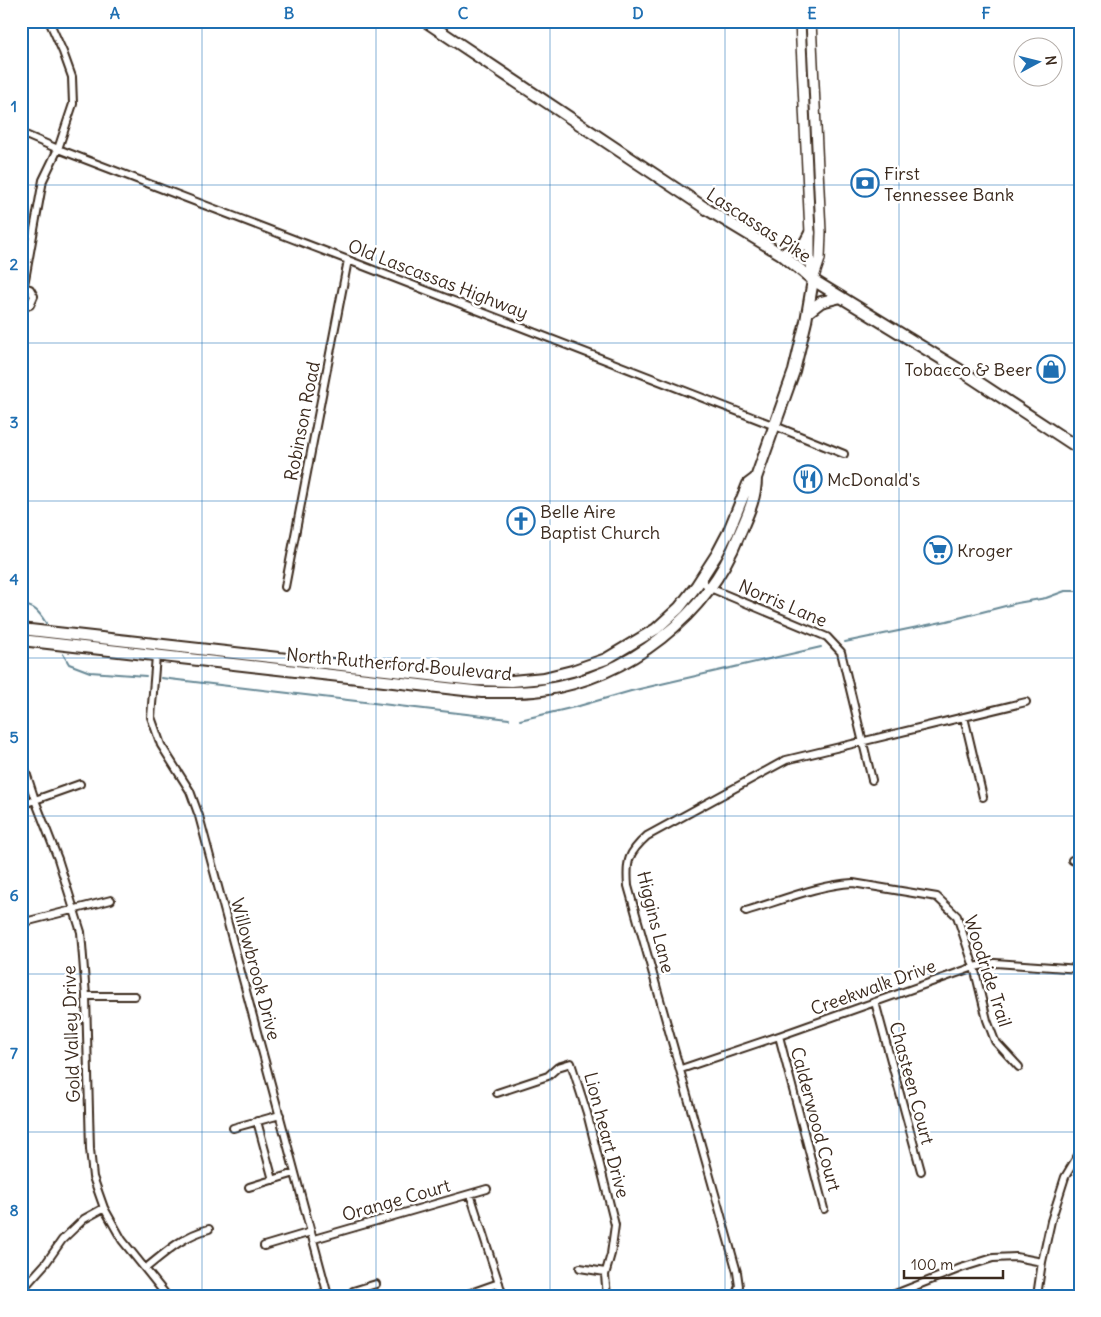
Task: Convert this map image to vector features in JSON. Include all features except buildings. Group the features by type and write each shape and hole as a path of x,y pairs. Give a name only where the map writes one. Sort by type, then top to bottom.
{"main road":[{"name":"Lascassas Pike","path":"425,21 708,210 780,254 813,280 960,370 1080,449"},
{"path":"800,21 810,258 813,280"},
{"path":"811,21 821,232 820,259 813,280"},
{"path":"802,58 813,57"},
{"path":"780,254 803,246 810,232"},
{"name":"North Rutherford Boulevard","path":"21,640 482,692 544,690 578,682 612,668 643,652 671,631 694,609 710,588 733,550 756,492 756,478 794,371 808,312 813,280"},
{"path":"808,312 821,302 841,297"},
{"name":"North Rutherford Boulevard","path":"21,629 474,680 512,681 544,678 572,671 606,659 656,629 680,608 717,554 728,533 748,484 756,478"}],"street":[{"path":"21,308 30,305 34,299 30,288 22,286 43,180 58,149 73,104 72,78 64,52 49,21"},
{"name":"Old Lascassas Highway","path":"21,133 844,454"},
{"name":"Robinson Road","path":"285,587 348,260"},
{"name":"Norris Lane","path":"700,580 710,588 827,637 841,652 872,780"},
{"name":"Willowbrook Drive","path":"156,656 151,717 161,744 190,791 199,816 329,1294"},
{"name":"Higgins Lane","path":"735,1296 739,1286 737,1272 628,886 626,866 634,847 647,836 786,760 1026,702"},
{"path":"964,717 983,797"},
{"name":"Gold Valley Drive","path":"21,758 58,859 81,932 86,996 90,1149 93,1177 104,1208 122,1240 167,1296"},
{"path":"21,805 80,784"},
{"path":"1072,860 1080,863"},
{"name":"Woodride Trail","path":"746,911 813,891 853,883 937,897 957,916 974,967 987,1020 995,1040 1019,1067"},
{"path":"21,923 111,900"},
{"name":"Creekwalk Drive","path":"681,1069 974,967 995,963 1080,969"},
{"path":"86,996 135,996"},
{"name":"Chasteen Court","path":"875,1002 921,1171"},
{"name":"Calderwood Court","path":"779,1036 824,1209"},
{"name":"Lion heart Drive","path":"497,1093 548,1076 558,1067 571,1063 587,1113 615,1225 614,1244 605,1272 607,1296"},
{"path":"233,1128 280,1115"},
{"path":"257,1121 274,1180"},
{"path":"1038,1296 1042,1262 1051,1221 1065,1177 1080,1152"},
{"path":"249,1187 295,1173"},
{"name":"Orange Court","path":"314,1240 487,1189"},
{"path":"470,1194 503,1296"},
{"path":"21,1291 46,1263 62,1240 84,1219 104,1208"},
{"path":"146,1268 179,1241 209,1229"},
{"path":"264,1246 311,1232"},
{"path":"890,1296 961,1268 993,1258 1016,1257 1042,1262"},
{"path":"580,1268 605,1272"},
{"path":"462,1296 499,1283"},
{"path":"349,1296 353,1291 376,1284"},
{"path":"313,1296 329,1294"}],"waterway":[{"path":"845,642 947,621 1017,603 1046,598 1065,591 1080,591"},
{"path":"21,605 36,610 46,623"},
{"path":"520,720 631,691 821,647"},
{"path":"63,654 69,664 90,672 146,676"},
{"path":"161,678 509,719"}],"place":[{"name":"First Tennessee Bank","path":"865,183"},
{"name":"Tobacco & Beer","path":"1051,369"},
{"name":"McDonald's","path":"808,479"},
{"name":"Belle Aire Baptist Church","path":"521,521"},
{"name":"Kroger","path":"938,550"}]}
